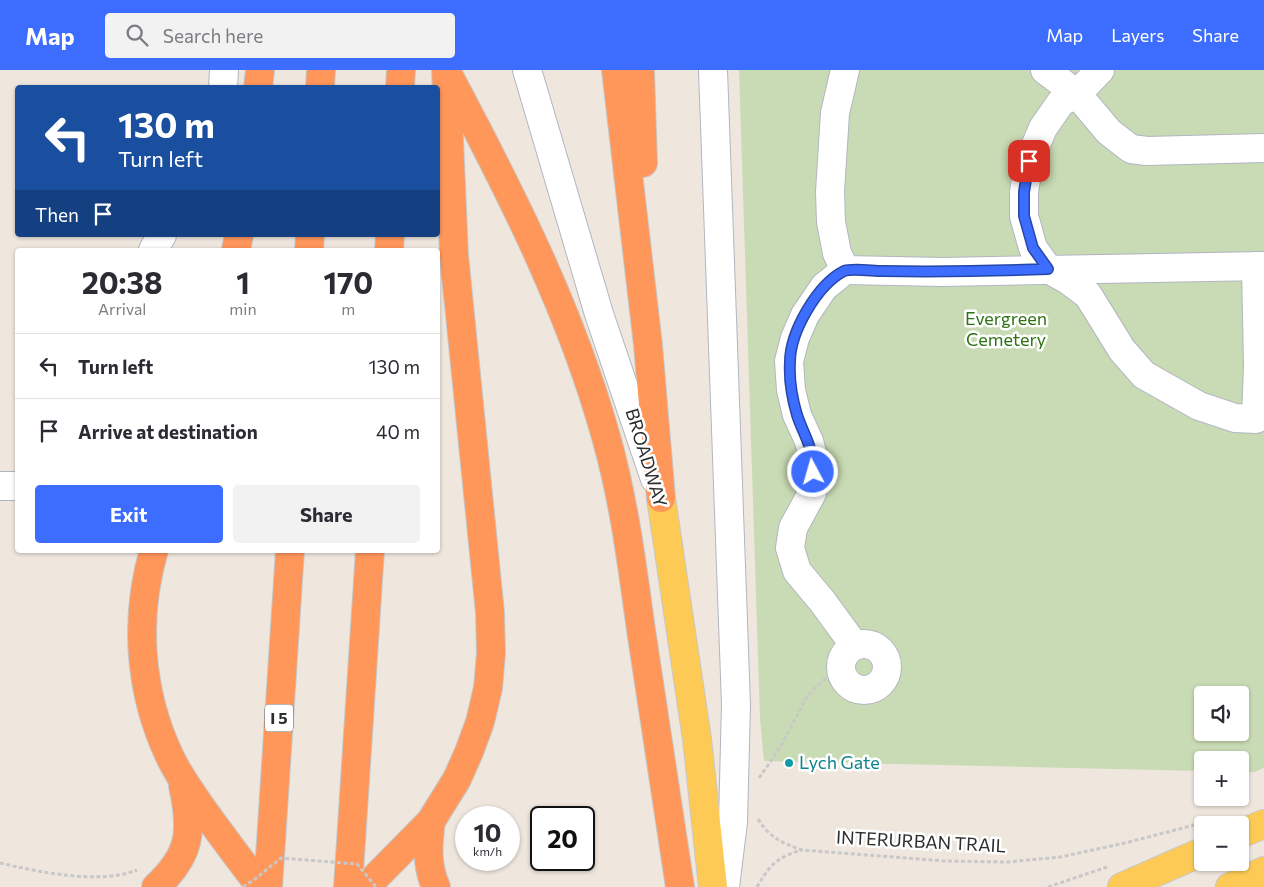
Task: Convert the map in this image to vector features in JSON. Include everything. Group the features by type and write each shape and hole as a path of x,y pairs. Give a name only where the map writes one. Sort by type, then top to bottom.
{"highway":[{"path":"258,85 260,70"},
{"path":"320,85 321,70"},
{"path":"400,85 401,70"},
{"path":"446,70 532,240 583,363 606,438 626,528 680,887"},
{"path":"365,886 399,855 431,821 457,779 469,752 480,722 488,688 491,653 487,586 454,255 446,70"},
{"path":"616,70 648,345 661,498"},
{"path":"640,70 648,345"},
{"path":"153,553 143,607 142,643 144,672 159,732 182,779 257,885"},
{"name":"I 5","path":"257,885 290,553"},
{"path":"365,886 370,553"},
{"path":"148,878 171,873 180,860 186,845 189,824 188,806 182,779"},
{"path":"431,821 427,849 430,869 436,887"}],"main road":[{"name":"BROADWAY","path":"661,498 697,739 713,887"},
{"path":"1249,830 1264,824"},
{"path":"1122,887 1194,856"},
{"path":"1230,887 1264,871"}],"street":[{"path":"223,85 224,70"},
{"name":"BROADWAY","path":"527,70 599,314 661,498"},
{"path":"713,70 736,705 742,786 734,822 725,887"},
{"path":"1045,70 1077,94 1109,132 1131,149 1147,151 1264,148"},
{"path":"855,646 797,571 790,548 793,528 812,493 814,461 809,441 797,415 791,390 790,361 795,338 804,315 824,287 846,270 942,272 1048,269 1260,266 1256,419 1235,418 1199,406 1144,374 1122,350 1088,295 1068,280 1048,269 1033,248 1024,216 1024,192 1029,161 1043,128 1062,102 1077,94 1100,70"},
{"path":"846,71 835,113 830,192 831,222 837,254 846,270"},
{"path":"154,248 161,237"},
{"path":"0,486 15,486"},
{"path":"862,644 877,648 886,660 888,667 886,675 877,686 862,690 849,683 844,677 842,670 844,656 855,646 862,644"}],"path":[{"path":"742,786 779,750 808,695 828,676 842,670"},
{"name":"INTERURBAN TRAIL","path":"755,814 758,821 771,835 782,843 802,850 944,861 1007,862 1060,858 1125,844 1194,825"},
{"name":"INTERURBAN TRAIL","path":"757,887 770,867 784,856 802,850"},
{"path":"257,885 281,858 357,864 365,886"},
{"path":"0,863 33,870 81,875 114,876 129,873 148,878"}],"green space":[{"name":"Evergreen Cemetery","path":"739,70 1264,70 1264,768 1249,772 1249,751 1194,751 1194,771 764,761 760,719"}],"place":[{"name":"Lych Gate","path":"789,763"}],"route":[{"path":"813,472 814,461 809,441 797,415 791,390 790,361 795,338 804,315 824,287 846,270 942,272 1048,269 1033,248 1024,216 1024,192 1029,161"}]}
